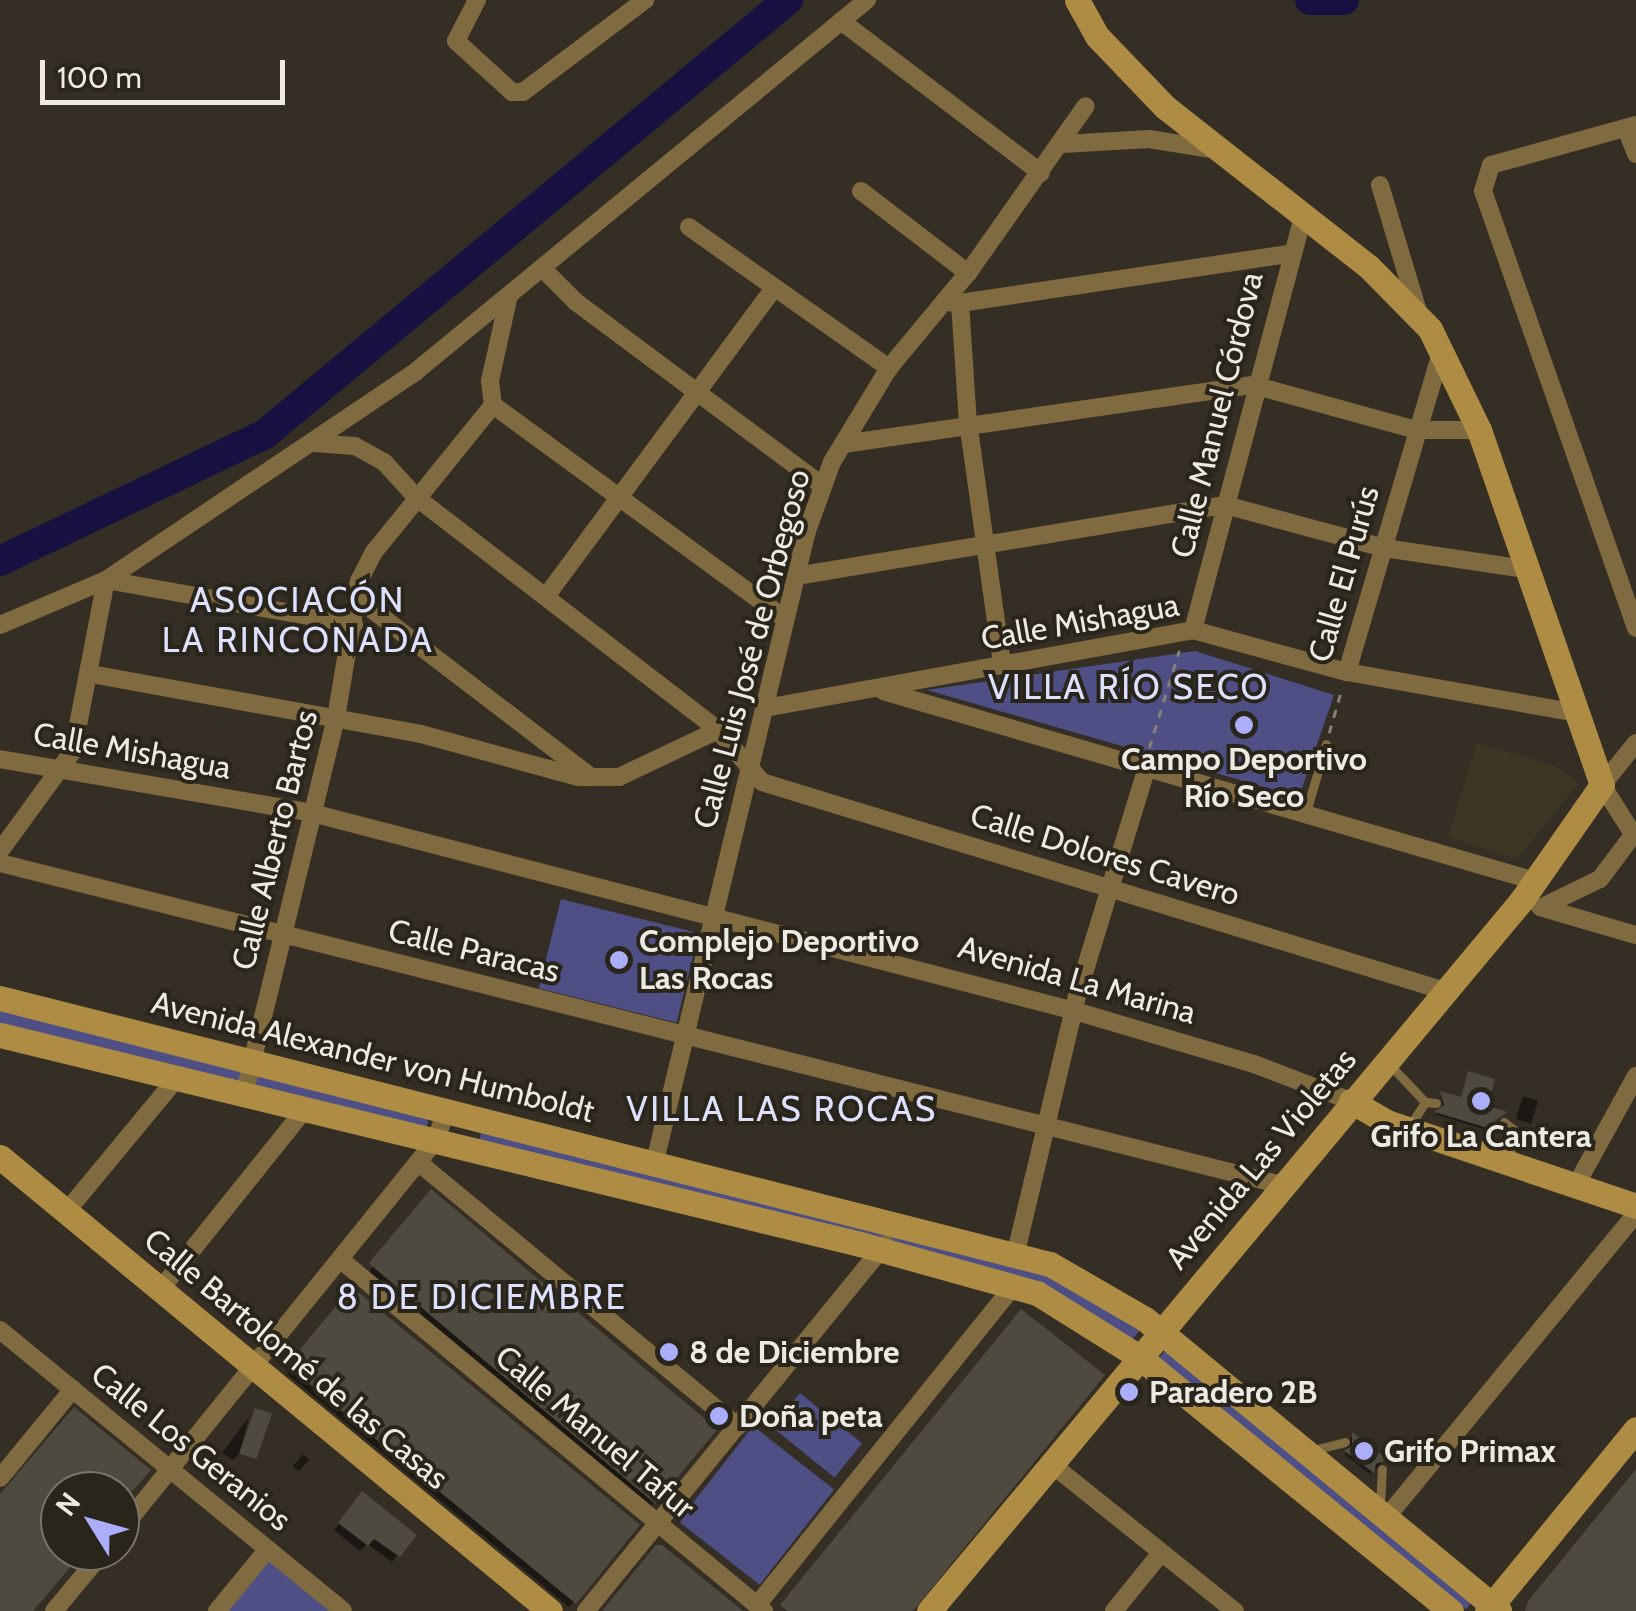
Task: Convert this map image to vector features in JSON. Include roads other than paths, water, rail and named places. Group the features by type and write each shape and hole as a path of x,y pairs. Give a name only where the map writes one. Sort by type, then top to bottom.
{"street":[{"path":"477,0 456,41 512,92 523,92 645,0"},
{"path":"0,625 106,580 314,442 509,295 867,0"},
{"path":"1077,0 1127,68 1220,150 1418,312"},
{"path":"841,21 1041,173"},
{"name":"Calle Luis José de Orbegoso","path":"655,1160 785,619 822,486 889,368 952,303 968,272 1063,144 1086,106"},
{"path":"1636,154 1631,126 1491,165 1483,191 1636,628"},
{"path":"1063,144 1149,140 1220,150"},
{"path":"1380,184 1418,312 1442,350 1478,430 1531,570 1602,786 1634,832 1583,893 1533,897"},
{"path":"860,191 968,272"},
{"name":"Calle Manuel Córdova","path":"1193,630 1253,385 1303,216"},
{"path":"689,226 889,368"},
{"path":"1002,664 952,303 1289,254"},
{"path":"542,268 695,394 822,486"},
{"path":"547,596 774,288"},
{"path":"509,295 490,382 493,405 785,619"},
{"name":"Calle El Purús","path":"1346,672 1442,350"},
{"path":"843,444 968,422 1253,385 1416,430 1478,430"},
{"name":"Calle Alberto Bartos","path":"244,1094 336,718 357,598 374,552 493,405"},
{"path":"314,442 356,446 384,462 417,498 718,730 749,774"},
{"path":"796,576 1225,505 1384,548 1531,570"},
{"path":"106,580 354,624"},
{"path":"0,851 64,769 91,674 106,580"},
{"path":"357,598 591,777"},
{"name":"Calle Mishagua","path":"765,708 1193,630 1346,672 1578,713"},
{"path":"91,674 336,718 591,777 619,777 718,730"},
{"path":"880,690 1305,815 1636,935"},
{"name":"Avenida Las Violetas","path":"928,1611 1386,1060 1533,897 1602,786 1636,744"},
{"name":"Calle Mishagua","path":"0,759 312,813"},
{"path":"1016,1252 1075,1010 1146,770"},
{"name":"Calle Dolores Cavero","path":"749,774 1445,991"},
{"name":"Avenida La Marina","path":"312,813 1075,1010 1254,1064 1352,1101 1408,1129 1636,1210"},
{"name":"Calle Paracas","path":"0,863 1282,1185"},
{"name":"Avenida Alexander von Humboldt","path":"0,998 1016,1252 1098,1287 1159,1331 1492,1609"},
{"name":"Avenida Alexander von Humboldt","path":"0,1035 1014,1285 1081,1315 1138,1356 1451,1611"},
{"path":"66,1212 177,1078"},
{"path":"1575,1186 1635,1082"},
{"path":"160,1290 305,1109"},
{"path":"140,1506 435,1141 447,1109"},
{"name":"Calle Bartolomé de las Casas","path":"0,1157 550,1611"},
{"path":"418,1162 738,1427"},
{"path":"1383,1515 1636,1210"},
{"path":"586,1611 884,1251 891,1220"},
{"name":"Calle Manuel Tafur","path":"341,1260 760,1608"},
{"path":"760,1608 1014,1285"},
{"name":"Calle Los Geranios","path":"0,1330 343,1611"},
{"path":"0,1478 73,1389"},
{"path":"1492,1609 1636,1430"},
{"path":"1050,1463 1235,1611"},
{"path":"217,1611 268,1549"},
{"path":"1114,1611 1162,1552"},
{"path":"54,1611 87,1571"}],"lane":[{"path":"1305,815 1326,744"},
{"path":"1386,1060 1425,1102 1436,1103"},
{"path":"1408,1129 1425,1102"},
{"path":"1504,1122 1513,1129 1510,1164"},
{"path":"1306,1451 1344,1442"},
{"path":"1382,1469 1383,1515"}],"waterway":[{"path":"0,561 265,434 788,0"},
{"path":"1310,0 1344,0"}],"place":[{"name":"Campo Deportivo Río Seco","path":"1244,725"},
{"name":"Complejo Deportivo Las Rocas","path":"619,960"},
{"name":"Grifo La Cantera","path":"1481,1101"},
{"name":"8 de Diciembre","path":"669,1352"},
{"name":"Paradero 2B","path":"1129,1392"},
{"name":"Doña peta","path":"719,1416"},
{"name":"Grifo Primax","path":"1364,1451"}],"district":[{"name":"ASOCIACÓN LA RINCONADA","path":"298,620"},
{"name":"VILLA RÍO SECO","path":"1129,687"},
{"name":"VILLA LAS ROCAS","path":"782,1109"},
{"name":"8 DE DICIEMBRE","path":"482,1297"}]}
